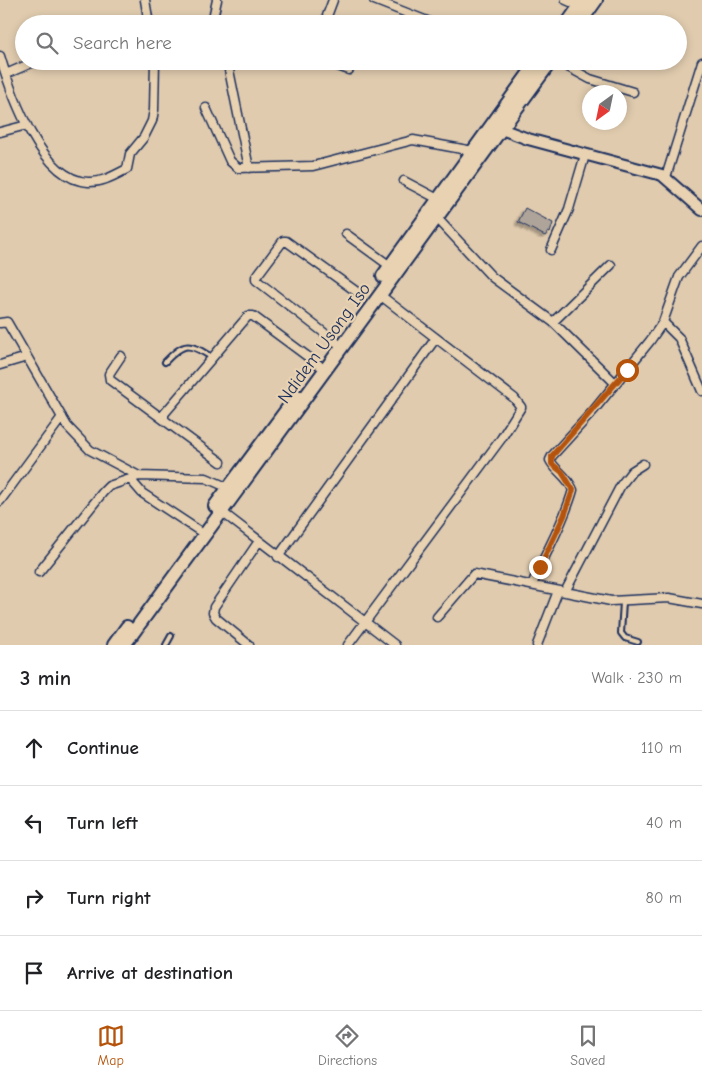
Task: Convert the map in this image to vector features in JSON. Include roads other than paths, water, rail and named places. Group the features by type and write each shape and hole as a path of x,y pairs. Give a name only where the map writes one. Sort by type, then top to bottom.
{"highway":[{"path":"585,15 596,0"},
{"path":"573,15 582,3"},
{"name":"Ndidem Usong Iso","path":"124,645 436,217 532,70"},
{"name":"Ndidem Usong Iso","path":"114,645 473,151 543,70"}],"street":[{"path":"145,0 148,15"},
{"path":"214,15 218,0"},
{"path":"327,15 333,0"},
{"path":"374,0 412,15"},
{"path":"566,0 582,3"},
{"path":"0,56 27,125 58,170 86,182 112,177 127,169 130,154 144,137 152,121 155,70"},
{"path":"666,177 702,62"},
{"path":"6,74 15,70"},
{"path":"230,70 249,168"},
{"path":"574,70 590,79 633,92"},
{"path":"206,108 234,166 249,168 312,166 370,153 413,140 473,151"},
{"path":"0,132 27,125"},
{"path":"495,127 666,177 702,210"},
{"path":"551,250 570,209 585,154"},
{"path":"404,181 438,198"},
{"path":"436,217 492,277 554,322 616,384"},
{"path":"346,234 390,266"},
{"path":"336,342 256,280 256,277 283,241 286,241 357,292"},
{"path":"532,585 564,516 573,490 562,472 552,464 552,456 616,384 663,322 679,277 702,246"},
{"path":"554,322 611,265"},
{"path":"348,645 521,410 520,404 514,398 380,295"},
{"path":"164,419 164,414 248,316 253,316 319,365"},
{"path":"0,323 7,322 67,426 90,450 139,476"},
{"path":"663,322 679,338 702,391"},
{"path":"278,557 436,338"},
{"path":"121,356 109,374 110,380 221,462"},
{"path":"0,365 27,357"},
{"path":"0,501 62,417"},
{"path":"537,645 561,591 621,484 632,471 642,464"},
{"path":"39,572 103,492 110,486 139,476 206,478 229,488"},
{"path":"130,479 142,493 198,530"},
{"path":"222,512 278,557 395,645"},
{"path":"249,645 216,618 213,613 214,606 259,541"},
{"path":"437,617 474,574 623,602 669,598 702,604"}],"lane":[{"path":"165,362 185,345 194,347 213,358"},
{"path":"623,602 621,633 625,638 638,642"},
{"path":"166,645 171,636"}]}
